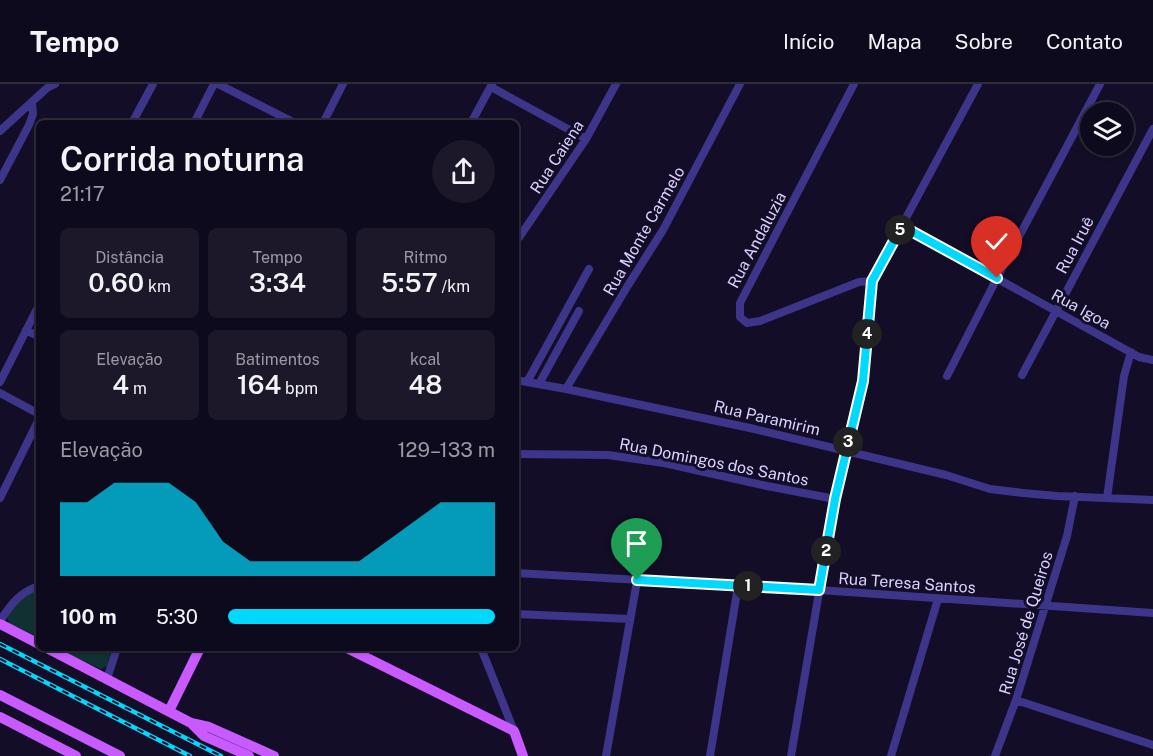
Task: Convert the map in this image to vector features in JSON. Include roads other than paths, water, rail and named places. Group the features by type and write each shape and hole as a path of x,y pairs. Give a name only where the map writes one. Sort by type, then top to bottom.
{"main road":[{"path":"0,622 36,642"},
{"path":"55,651 170,711 191,723 204,736 249,756"},
{"path":"170,711 199,651"},
{"path":"353,651 514,731 523,756"},
{"path":"0,695 120,756"},
{"path":"0,717 76,756"},
{"path":"191,723 209,727 274,756"}],"street":[{"path":"134,120 153,84"},
{"path":"196,120 216,84 289,120"},
{"path":"325,120 343,84"},
{"name":"Rua Caiena","path":"519,238 586,139 616,84"},
{"name":"Rua Monte Carmelo","path":"566,389 663,230 740,84"},
{"name":"Rua Andaluzia","path":"854,84 740,303 740,317 747,323 760,321 859,282 872,281"},
{"path":"791,756 835,499 863,381 872,281 978,84"},
{"path":"947,376 1100,84"},
{"path":"473,120 492,85 586,139"},
{"path":"0,131 50,86"},
{"path":"0,180 29,125 33,114 32,102"},
{"name":"Rua Iruê","path":"1022,375 1153,129"},
{"name":"Rua Igoa","path":"902,226 1131,352 1153,360"},
{"path":"527,382 589,269"},
{"path":"0,382 36,311"},
{"path":"539,384 579,311"},
{"path":"26,330 36,335"},
{"path":"1107,498 1124,376 1131,352"},
{"name":"Rua Paramirim","path":"519,381 846,450 946,475 990,489 1153,500"},
{"path":"0,393 36,412"},
{"path":"0,498 36,425"},
{"name":"Rua Domingos dos Santos","path":"519,454 608,455 664,463 835,499"},
{"name":"Rua José de Queiros","path":"995,756 1017,700 1067,536 1075,496"},
{"name":"Rua Teresa Santos","path":"519,573 819,590 1153,613"},
{"path":"606,756 637,580"},
{"path":"710,756 738,586"},
{"path":"0,622 19,596 36,587"},
{"path":"891,756 938,599"},
{"path":"519,614 630,618"},
{"path":"107,679 116,651"},
{"path":"482,651 514,731"},
{"path":"1017,700 1153,745"}],"railway":[{"path":"0,644 221,756"},
{"path":"0,659 190,756"}]}
